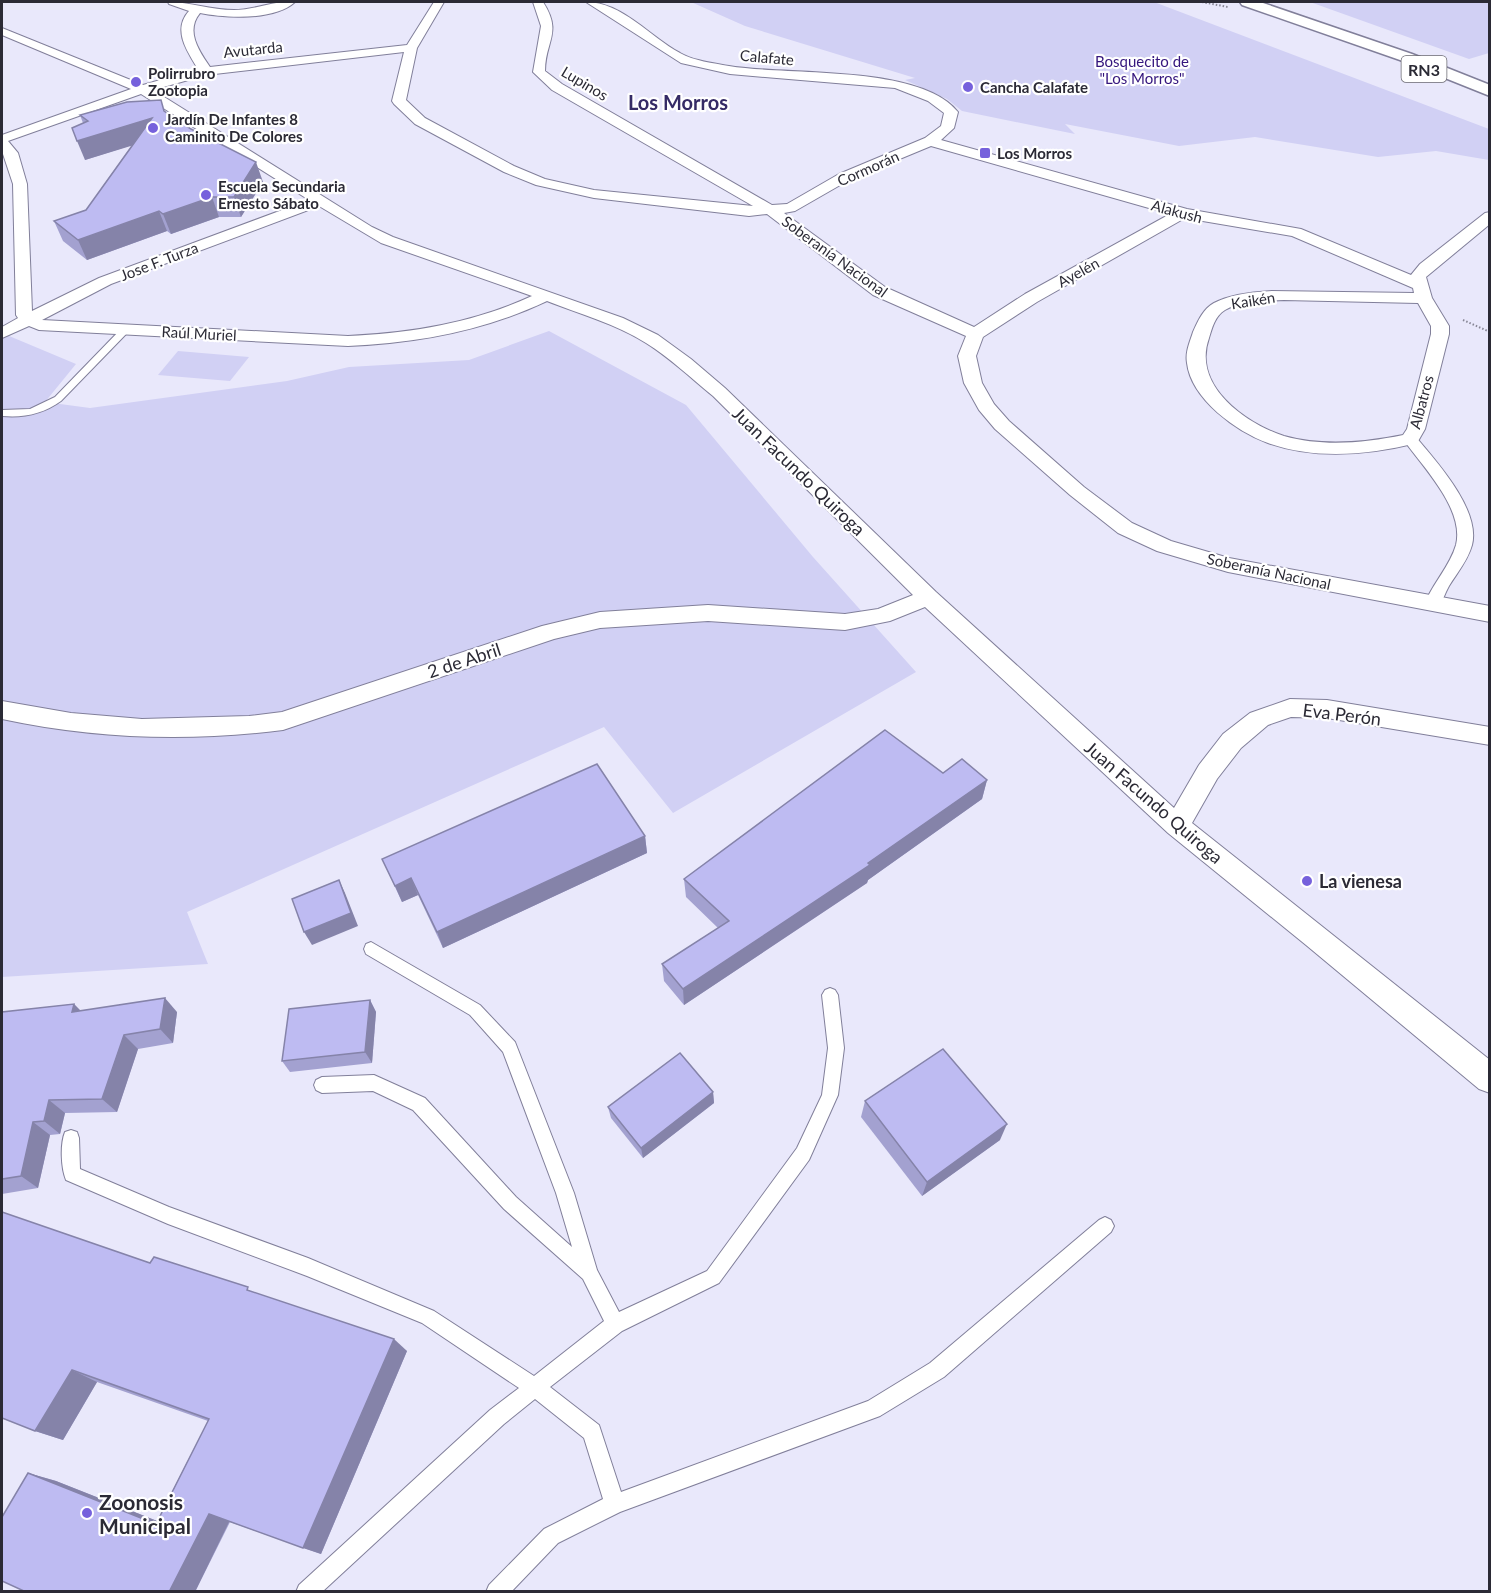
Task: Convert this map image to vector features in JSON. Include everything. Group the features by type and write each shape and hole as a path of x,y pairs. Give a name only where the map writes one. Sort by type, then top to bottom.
{"highway":[{"name":"RN3","path":"1247,2 1359,40 1490,91"},
{"name":"RN3","path":"1359,40 1490,99"}],"street":[{"path":"173,2 196,10 230,13 251,11 289,2"},
{"name":"Soberanía Nacional","path":"439,2 411,48 399,101 420,121 509,169 541,182 594,194 749,212 772,211 879,291 975,334 967,356 973,383 986,406 1002,424 1077,491 1125,528 1164,546 1228,565 1490,614"},
{"name":"Lupinos","path":"538,2 548,21 549,32 538,72 567,93 772,211"},
{"name":"Calafate","path":"591,2 636,27 674,56 685,60 730,70 897,84 942,103 951,112"},
{"path":"1253,2 1277,11"},
{"path":"196,10 185,23 186,33 206,71"},
{"name":"Juan Facundo Quiroga","path":"2,31 142,90 367,230 387,240 546,295 639,333 685,363 719,392 928,597 1177,826 1316,936 1490,1079"},
{"name":"Avutarda","path":"2,141 142,90 206,71 411,48"},
{"name":"Cormorán","path":"772,211 790,208 844,177 930,141 947,128 951,120 951,112"},
{"path":"2,141 11,153 20,184 24,315 27,320"},
{"name":"Alakush","path":"930,141 1183,213 1296,232 1422,291"},
{"name":"Jose F. Turza","path":"2,333 105,281 322,200"},
{"name":"Ayelén","path":"975,334 1031,298 1183,213"},
{"path":"1422,291 1418,276 1426,267 1490,216"},
{"name":"Kaikén","path":"1410,439 1383,446 1322,449 1264,436 1246,427 1221,407 1198,376 1194,353 1208,316 1222,305 1244,299 1273,295 1422,291"},
{"name":"Albatros","path":"1422,291 1434,312 1440,334 1416,429 1410,439 1442,479 1461,512 1465,543 1453,568 1438,587 1433,603"},
{"name":"Raúl Muriel","path":"27,320 39,325 125,330 377,340 439,332 474,324 518,310 546,295"},
{"name":"2 de Abril","path":"2,710 52,721 104,726 239,728 283,721 550,632 600,620 708,613 845,622 882,616 928,597"},
{"name":"Eva Perón","path":"1177,826 1208,772 1232,741 1259,718 1290,708 1327,709 1490,736"}],"lane":[{"path":"2,413 37,412 45,408 58,399 125,330"},
{"path":"371,949 475,1010 509,1047 565,1193 589,1274 615,1324"},
{"path":"306,1592 497,1417 615,1324 713,1277 803,1154 830,1095 836,1048 830,995"},
{"path":"322,1085 374,1083 418,1104 510,1203 589,1274"},
{"path":"71,1138 72,1174 168,1215 308,1267 428,1317 534,1387 592,1432 615,1504"},
{"path":"496,1592 551,1536 615,1504 873,1409 937,1370 1105,1226"}],"green space":[{"name":"Bosquecito de \"Los Morros\"","path":"691,2 1154,2 1489,129 1489,160 1436,151 1378,157 1255,137 1179,146 1065,124 1075,134 962,111 947,99 905,80 915,78 745,26"},
{"path":"1310,2 1489,2 1489,53 1469,59"},
{"path":"549,331 686,405 813,557 916,672 673,813 604,727 187,912 208,964 2,977 2,333 76,364 45,402 90,408 287,381 349,367 469,360"},
{"path":"178,351 249,357 230,381 158,375"}],"building":[{"path":"161,100 164,111 191,129 256,162 234,197 212,197 163,214 159,211 78,240 54,221 86,210 152,118 77,141 72,128 88,121 80,115 127,102"},
{"path":"885,730 943,773 962,759 987,780 868,863 870,865 683,989 662,964 729,921 684,879"},
{"path":"597,764 645,836 437,932 411,878 395,886 382,859"},
{"path":"339,880 351,913 304,932 292,899"},
{"path":"165,998 160,1029 124,1035 102,1099 49,1100 44,1121 33,1122 21,1176 2,1179 2,1012 74,1004 72,1012"},
{"path":"370,1000 365,1052 282,1061 289,1009"},
{"path":"943,1049 1007,1124 927,1182 865,1101"},
{"path":"680,1053 713,1092 641,1148 608,1107"},
{"path":"2,1212 150,1263 154,1257 248,1287 247,1290 394,1339 303,1548 209,1514 169,1592 26,1592 2,1581 2,1517 28,1473 156,1524 209,1419 72,1370 35,1431 2,1418"}],"place":[{"name":"Polirrubro Zootopia","path":"136,82"},
{"name":"Cancha Calafate","path":"968,87"},
{"name":"Jardín De Infantes 8 Caminito De Colores","path":"153,128"},
{"name":"Los Morros","path":"985,153"},
{"name":"Escuela Secundaria Ernesto Sábato","path":"206,195"},
{"name":"La vienesa","path":"1307,881"},
{"name":"Zoonosis Municipal","path":"87,1513"}],"district":[{"name":"Los Morros","path":"678,102"}]}
